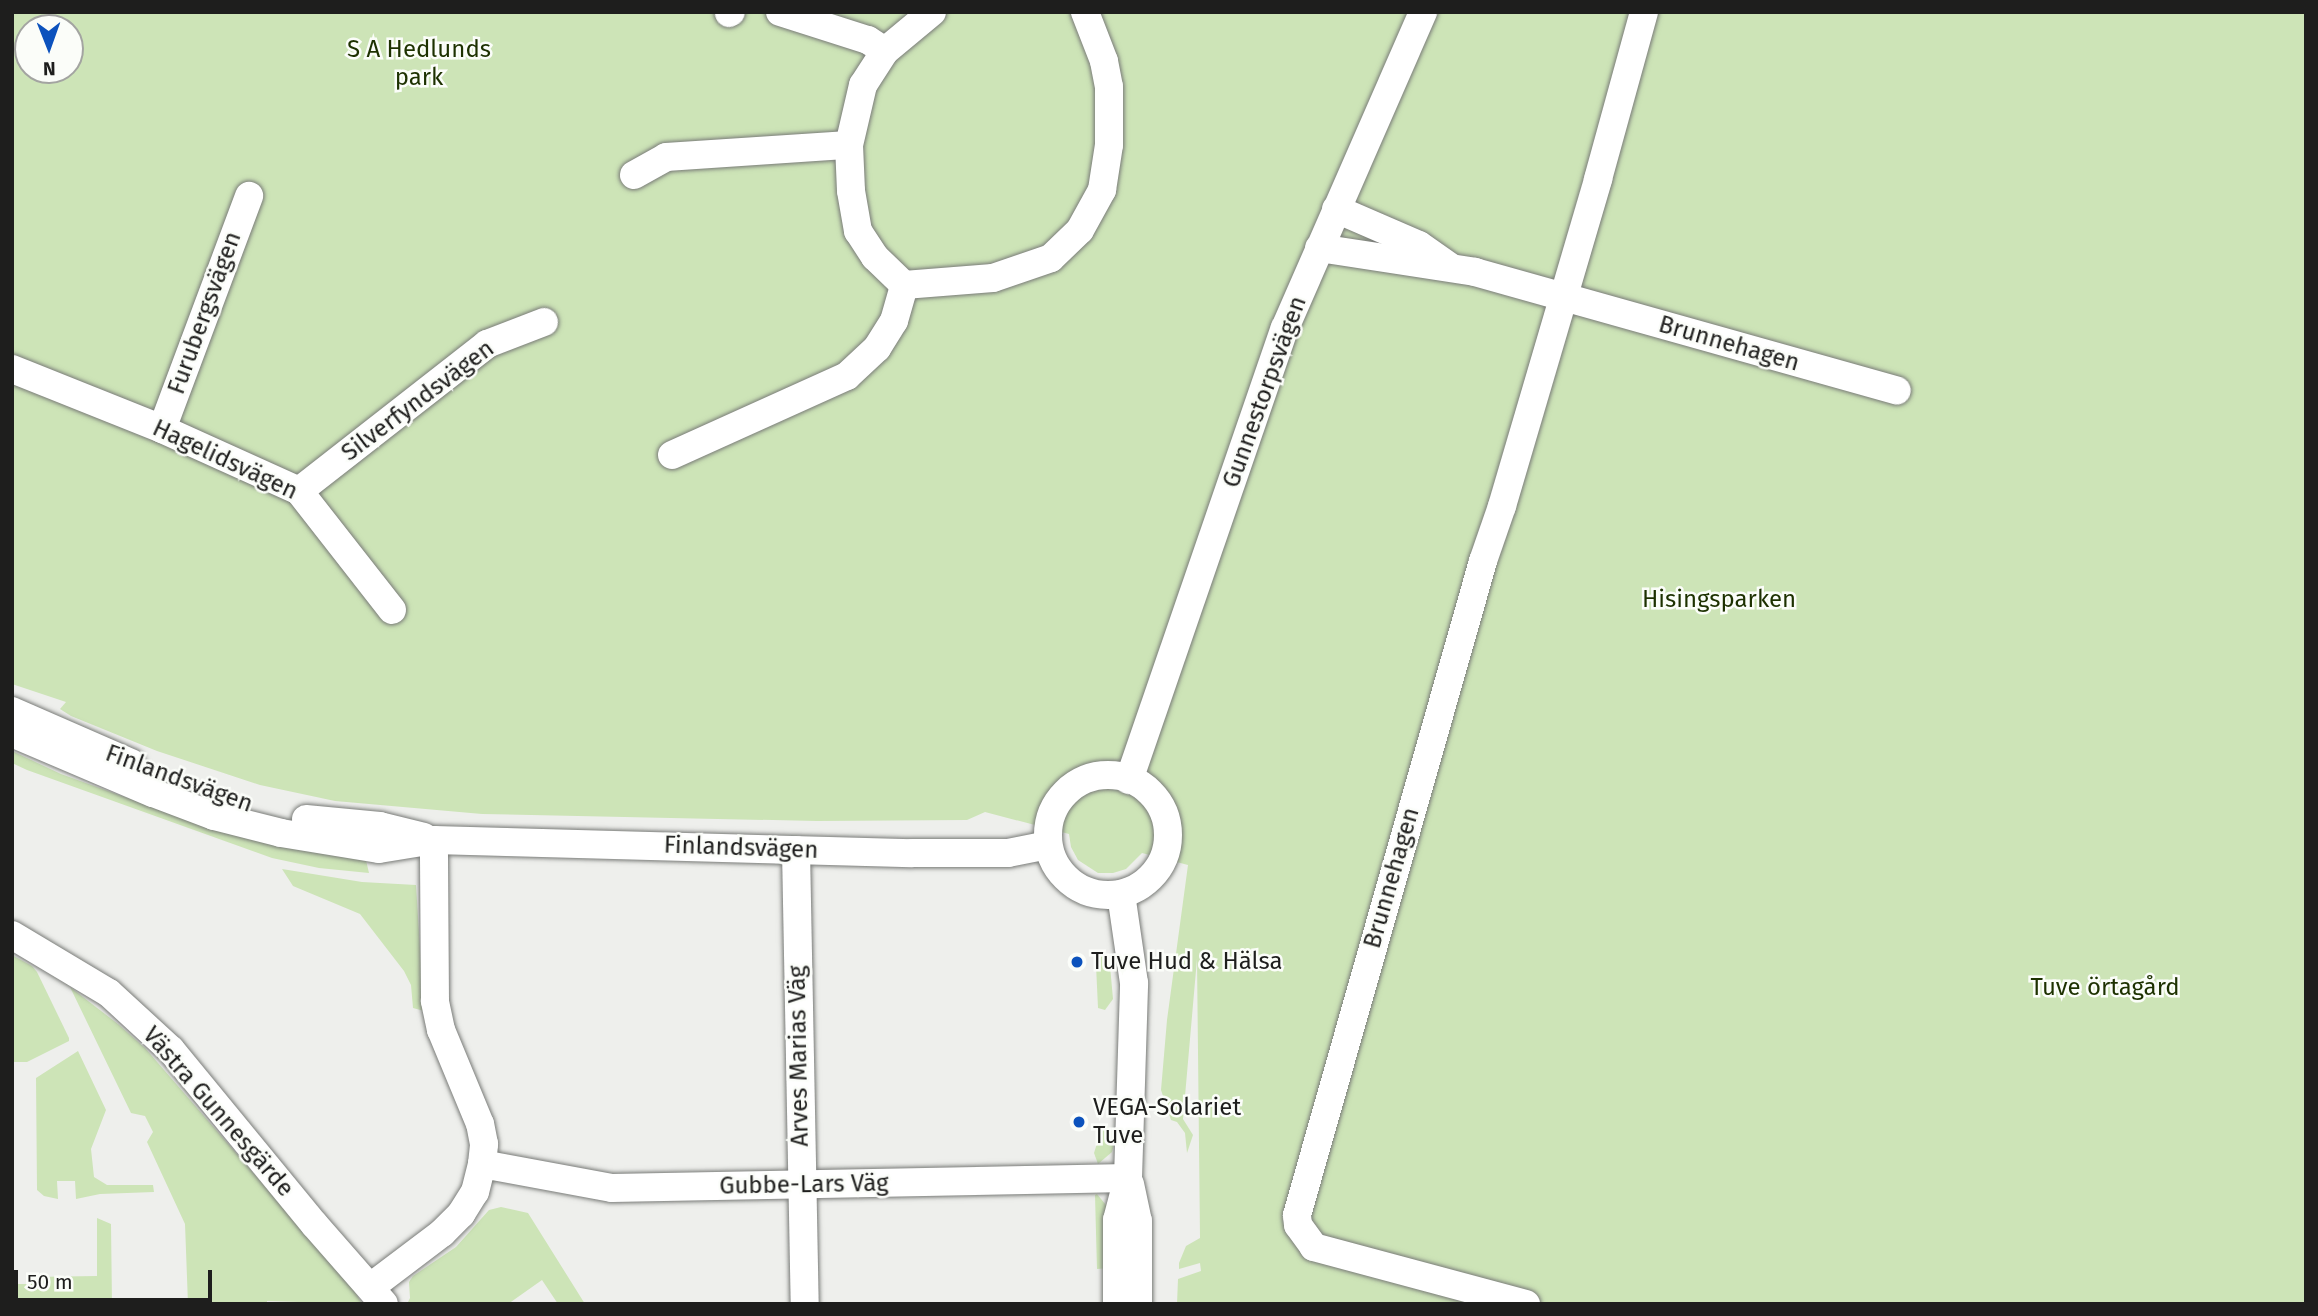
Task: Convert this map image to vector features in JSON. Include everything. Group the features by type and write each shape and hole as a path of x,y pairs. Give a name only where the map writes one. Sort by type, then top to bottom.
{"street":[{"path":"780,12 867,40 885,51"},
{"path":"932,12 885,51 863,85 849,145 851,191 858,231 875,257 904,285 993,278 1051,258 1080,230 1102,190 1107,169 1110,110 1104,61 1085,12"},
{"name":"Gunnestorpsvägen","path":"1129,779 1285,328 1423,12"},
{"name":"Brunnehagen","path":"1526,1304 1314,1247 1298,1225 1297,1215 1483,561 1502,506 1644,12"},
{"path":"634,175 666,157 849,145"},
{"name":"Furubergsvägen","path":"162,429 249,196"},
{"name":"Brunnehagen","path":"1336,209 1419,245 1449,266"},
{"name":"Brunnehagen","path":"1319,248 1417,266 1449,266 1897,391"},
{"path":"672,455 847,376 883,339 894,321 904,285"},
{"name":"Silverfyndsvägen","path":"299,491 487,344 544,322"},
{"name":"Hagelidsvägen","path":"12,369 162,429 299,491 393,610"},
{"name":"Finlandsvägen","path":"12,711 156,774 227,801 319,821 380,826 433,840"},
{"name":"Finlandsvägen","path":"12,733 214,816 281,833 379,849 433,840 1008,853 1048,845"},
{"path":"1108,775 1129,779 1144,788 1161,808 1168,832 1163,858 1149,879 1121,894 1101,895 1076,887 1058,869 1048,845 1050,819 1055,807 1071,788 1095,777 1108,775"},
{"name":"Västra Gunnesgärde","path":"12,935 109,993 171,1050 314,1224 378,1295 461,1214 475,1192 482,1164 484,1144 480,1124 441,1030 435,1001 433,840"},
{"name":"Arves Marias Väg","path":"796,850 805,1304"},
{"path":"1117,1304 1117,1220 1128,1178 1134,984 1121,894"},
{"name":"Gubbe-Lars Väg","path":"482,1164 612,1188 1128,1178"},
{"path":"1128,1178 1138,1222 1138,1304"}],"green space":[{"name":"Hisingsparken","path":"12,12 2306,12 2306,1304 1177,1304 1178,1279 1201,1271 1200,1263 1179,1269 1186,1246 1200,1238 1197,959 1183,1119 1193,1135 1187,1153 1185,1133 1177,1122 1171,1120 1161,1090 1167,1020 1188,865 1142,853 1126,869 1113,873 1098,873 1078,860 1071,847 1069,834 985,812 967,820 817,821 482,814 335,801 260,785 157,751 71,716 60,709 66,702 12,684"},
{"path":"12,751 61,774 169,813 365,856 369,873 319,868 272,858 27,770 12,763"},
{"path":"282,869 362,882 416,885 424,1011 413,1008 411,985 404,971 360,914 293,886"},
{"path":"12,955 32,966 37,972 69,1038 69,1041 27,1062 12,1062"},
{"path":"1109,955 1113,999 1105,1010 1098,1008 1096,965 1101,956"},
{"path":"70,987 145,1048 353,1288 362,1304 267,1301 267,1304 188,1304 185,1224 147,1142 153,1132 145,1116 131,1113"},
{"path":"78,1051 106,1110 91,1149 94,1177 107,1185 153,1185 154,1192 100,1194 76,1199 75,1181 57,1181 58,1199 44,1196 37,1190 36,1078"},
{"path":"1107,1126 1113,1133 1114,1145 1112,1152 1098,1164 1094,1153 1101,1131"},
{"path":"1097,1194 1110,1210 1110,1268 1097,1269"},
{"path":"501,1207 528,1213 585,1304 558,1304 542,1280 508,1304 407,1304 410,1298 409,1282 413,1276 456,1247 489,1210"},
{"path":"97,1218 111,1224 112,1304 12,1304 13,1284 30,1284 32,1277 97,1276"}],"place":[{"name":"Tuve Hud & Hälsa","path":"1077,962"},
{"name":"VEGA-Solariet Tuve","path":"1079,1122"}],"park label":[{"name":"S A Hedlunds park","path":"419,64"},
{"name":"Tuve örtagård","path":"2105,988"}]}
